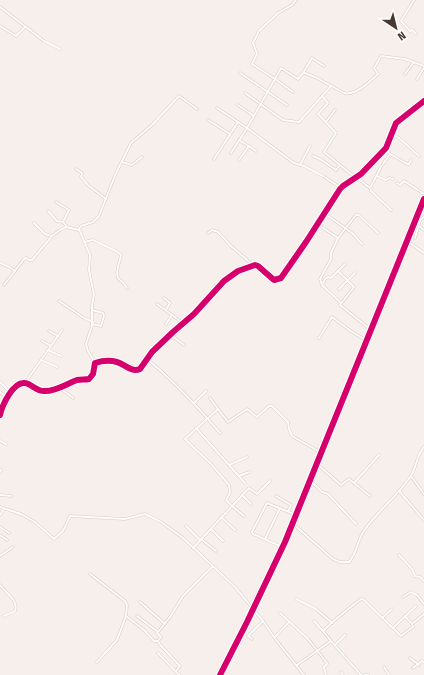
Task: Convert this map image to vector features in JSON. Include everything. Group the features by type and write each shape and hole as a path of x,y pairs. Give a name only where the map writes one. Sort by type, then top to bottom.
{"street":[{"path":"293,92 252,64 258,54 253,44 259,31 278,13 292,5 296,0"},
{"path":"414,0 401,21 410,31 412,30 416,34"},
{"path":"0,7 44,41 60,49"},
{"path":"0,26 16,36 25,26"},
{"path":"303,73 317,78 346,93 351,93 378,74 374,68 381,56 397,57 414,62 424,67 417,79"},
{"path":"231,153 268,92 274,79 282,68 298,78 303,73 312,58 324,66"},
{"path":"405,74 414,62"},
{"path":"240,73 287,105"},
{"path":"245,94 283,120 299,122 306,112 331,85"},
{"path":"79,230 80,227 93,222 99,216 116,173 131,143 152,125 178,97 181,96 197,108"},
{"path":"322,96 328,103 318,114 336,133 324,152 370,188 370,191 390,210"},
{"path":"208,233 212,230 218,232 232,247 253,265 258,266 274,280 281,278 293,262 340,188 356,178 386,148 396,123 424,101"},
{"path":"238,105 254,116"},
{"path":"217,108 294,163 326,178 340,188"},
{"path":"326,122 335,110"},
{"path":"208,120 230,134"},
{"path":"214,159 238,122"},
{"path":"392,134 399,138 419,156"},
{"path":"239,140 256,151"},
{"path":"239,160 249,146"},
{"path":"300,165 310,146"},
{"path":"386,148 390,154 408,164 412,160"},
{"path":"370,188 390,154"},
{"path":"313,156 336,170 340,165"},
{"path":"122,162 132,165 142,157"},
{"path":"76,169 82,173 81,177 84,183 106,199"},
{"path":"377,176 386,180 389,178 394,179"},
{"path":"397,183 400,185 404,181 424,194"},
{"path":"220,675 253,609 296,515 309,479 424,199"},
{"path":"56,202 70,210 63,222"},
{"path":"48,211 57,221 63,222 68,228"},
{"path":"324,213 353,234 362,244"},
{"path":"370,329 341,306 341,303 322,285 320,279 330,259 330,253 338,238 358,214 378,233"},
{"path":"415,238 420,220 424,217"},
{"path":"416,218 420,220"},
{"path":"34,223 45,234 52,236"},
{"path":"317,224 338,238"},
{"path":"419,226 424,230"},
{"path":"4,285 25,258 32,260 52,236 60,230 68,228 79,230"},
{"path":"0,415 1,406 18,385 26,383 43,391 60,388 78,380 89,379 93,374 95,363 86,344 93,323 92,310 94,292 89,270 90,254 79,230"},
{"path":"84,242 93,240 115,249 121,255 117,275 127,288"},
{"path":"407,241 424,253"},
{"path":"0,263 15,271"},
{"path":"322,285 327,277 331,278 345,264"},
{"path":"95,363 101,361 118,362 135,371 142,367 147,359 170,334 194,314 217,287 228,277 253,265"},
{"path":"338,271 354,287 341,303"},
{"path":"339,289 355,273"},
{"path":"164,298 170,303 166,310"},
{"path":"59,301 93,323 101,326 104,316 103,314 92,310"},
{"path":"157,304 183,323"},
{"path":"166,324 172,315"},
{"path":"319,338 328,321 333,317 352,332 366,340"},
{"path":"26,383 62,330"},
{"path":"49,331 58,336"},
{"path":"170,334 184,345"},
{"path":"42,341 51,346"},
{"path":"48,350 60,356"},
{"path":"147,359 168,376 208,418 220,433"},
{"path":"41,360 57,367"},
{"path":"0,382 11,393"},
{"path":"60,388 73,398"},
{"path":"194,404 206,391"},
{"path":"0,392 8,398"},
{"path":"210,398 228,422 247,409 258,417 270,405 288,422 292,436 320,452"},
{"path":"218,410 186,437 186,440 212,465 229,485 230,493 226,500 244,516"},
{"path":"196,428 244,483"},
{"path":"0,441 6,444"},
{"path":"292,523 333,559 340,562 349,562 364,530 411,476 417,464 419,452 424,447"},
{"path":"354,484 379,455"},
{"path":"229,465 246,457"},
{"path":"316,463 341,485 349,479 370,496"},
{"path":"239,476 249,472"},
{"path":"411,476 424,494"},
{"path":"309,479 322,492 328,494 356,524"},
{"path":"193,548 210,528 250,487 257,494 270,481"},
{"path":"399,491 424,520"},
{"path":"0,495 11,496"},
{"path":"242,495 251,504"},
{"path":"276,496 291,505 288,511"},
{"path":"282,547 253,534 252,532 266,503 296,515"},
{"path":"0,507 21,514 35,522 54,540 63,531 70,516 125,519 145,514 151,516 180,536 234,587 263,621 304,675"},
{"path":"265,539 280,508"},
{"path":"0,515 4,509"},
{"path":"222,517 235,530"},
{"path":"186,526 216,551"},
{"path":"0,527 9,533"},
{"path":"210,528 223,541"},
{"path":"0,535 6,540"},
{"path":"0,556 13,547"},
{"path":"399,555 412,568 415,576 420,577 424,581"},
{"path":"157,632 165,624 185,593 212,566"},
{"path":"90,574 125,601 127,605 126,616 117,640 97,662"},
{"path":"0,585 14,601 16,607 14,611 4,616"},
{"path":"403,598 411,592 417,595 424,604"},
{"path":"323,631 361,598 402,636 413,627 412,624 424,614"},
{"path":"296,599 316,609 332,623"},
{"path":"140,602 165,624"},
{"path":"393,628 416,606"},
{"path":"382,618 392,609"},
{"path":"280,613 308,639 327,663 324,667 326,675"},
{"path":"126,616 144,630 154,641 158,641 180,666 176,672"},
{"path":"137,616 157,632 161,637 158,641"},
{"path":"405,616 412,624"},
{"path":"252,639 248,636 263,621"},
{"path":"274,637 289,622"},
{"path":"314,622 362,675"},
{"path":"335,645 345,635"},
{"path":"296,665 331,641"},
{"path":"158,653 179,675"},
{"path":"410,658 418,665"},
{"path":"413,668 422,661 424,662"},
{"path":"384,668 389,675"},
{"path":"341,672 344,675"}],"cycle path":[{"path":"0,415 12,390 21,383 28,384 42,391 54,390 77,380 89,379 93,374 95,363 103,361 114,361 134,370 140,369 152,352 194,314 224,281 238,271 255,265 274,280 281,278 340,189 361,174 386,148 396,123 424,101"},
{"path":"220,675 285,542 424,199"}]}
